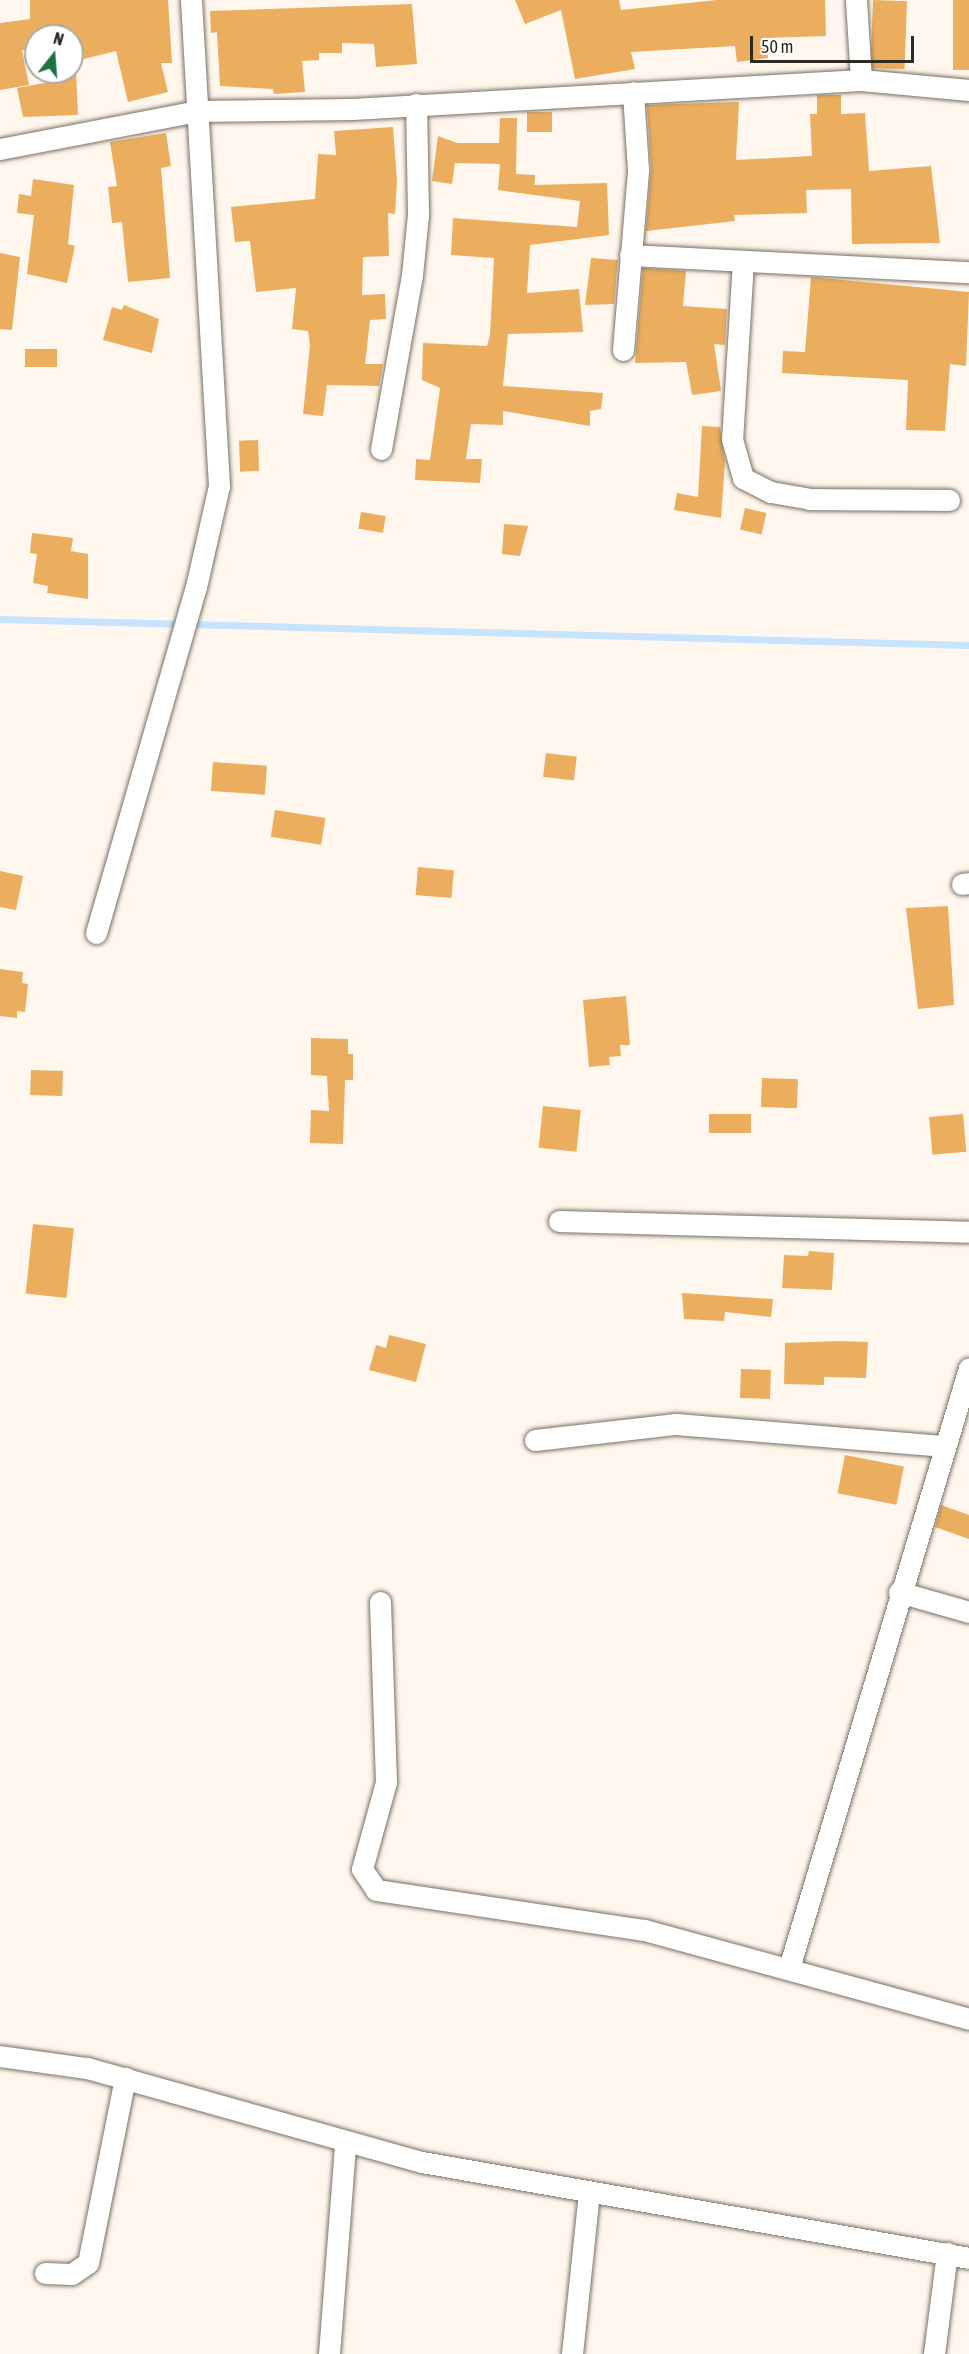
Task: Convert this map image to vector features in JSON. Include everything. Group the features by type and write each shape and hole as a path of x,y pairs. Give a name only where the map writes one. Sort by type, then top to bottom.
{"street":[{"path":"96,933 181,640 219,486 191,0"},
{"path":"856,0 861,80"},
{"path":"0,149 197,111 416,104 861,80 969,90"},
{"path":"623,350 638,171 633,92"},
{"path":"381,449 414,255 416,104"},
{"path":"630,255 969,272"},
{"path":"742,261 732,439 742,478 771,492 809,499 949,500"},
{"path":"559,1221 969,1232"},
{"path":"789,1968 861,1737 899,1592 969,1368"},
{"path":"535,1440 676,1424 945,1446"},
{"path":"899,1592 969,1612"},
{"path":"380,1602 386,1782 362,1869 367,1882 394,1895 644,1930 969,2019"},
{"path":"0,2056 125,2078 345,2144 589,2193 969,2258"},
{"path":"45,2273 72,2274 88,2263 125,2078"},
{"path":"329,2354 345,2144"},
{"path":"572,2354 589,2193"},
{"path":"934,2354 947,2253"}],"building":[{"path":"30,0 168,0 172,63 161,63 168,92 128,102 116,51 84,59 84,24 24,24 24,50 22,50 24,84 29,85 0,90 0,23 30,19"},
{"path":"515,0 619,0 621,10 717,0 825,0 826,36 765,38 768,58 737,62 735,46 631,52 635,69 575,79 561,10 525,24"},
{"path":"873,0 907,1 905,69 871,68"},
{"path":"953,0 969,0 969,70 953,70"},
{"path":"412,4 417,64 376,67 374,44 342,43 342,53 319,53 319,60 302,61 305,92 274,94 273,89 220,86 217,32 211,33 210,11"},
{"path":"38,84 77,84 78,115 23,117 17,88"},
{"path":"817,95 841,95 841,114 865,113 869,171 931,166 940,243 852,244 851,189 806,190 807,213 734,215 735,221 646,231 651,169 647,105 739,102 736,160 812,156 810,114 817,114"},
{"path":"527,112 552,112 552,132 527,132"},
{"path":"500,118 517,118 516,174 535,175 534,195 498,190 500,164 455,163 452,184 432,181 438,136 457,143 499,143"},
{"path":"393,127 397,181 395,214 388,213 389,256 363,257 362,295 385,294 386,319 370,320 365,364 383,364 379,386 327,385 323,416 303,414 310,345 308,331 292,329 296,288 256,292 250,241 235,242 231,207 315,199 318,154 336,155 334,131"},
{"path":"166,133 171,166 161,168 170,278 128,282 122,222 112,223 108,187 117,186 110,142"},
{"path":"33,179 74,185 68,244 75,246 67,283 27,274 34,215 17,213 19,194 31,196"},
{"path":"607,183 609,235 530,245 527,293 579,289 583,332 508,334 503,386 603,393 601,409 590,411 590,426 503,411 503,425 471,424 466,459 482,459 480,483 415,480 416,459 430,460 440,388 422,380 423,343 487,346 490,335 494,258 451,255 453,218 577,227 580,201 534,195 534,185"},
{"path":"0,253 20,257 12,330 0,329"},
{"path":"591,258 618,260 614,304 585,305"},
{"path":"643,268 686,271 683,306 727,309 725,345 714,344 721,391 692,395 686,362 635,363"},
{"path":"811,277 969,292 966,366 950,364 945,431 906,430 908,380 782,373 783,351 805,352"},
{"path":"124,305 159,319 152,353 103,340 112,307 122,310"},
{"path":"25,349 57,349 57,367 25,367"},
{"path":"702,426 720,427 725,462 721,518 674,510 677,493 698,497"},
{"path":"258,440 259,471 240,472 239,441"},
{"path":"745,508 766,513 761,534 740,529"},
{"path":"361,512 386,516 383,533 358,529"},
{"path":"504,524 528,526 520,556 502,554"},
{"path":"32,533 73,538 71,551 88,554 88,599 47,593 48,586 33,583 37,554 30,553"},
{"path":"546,753 577,757 574,781 543,777"},
{"path":"213,762 267,766 265,795 211,791"},
{"path":"275,810 325,818 321,845 271,837"},
{"path":"418,867 454,870 451,898 416,895"},
{"path":"0,871 23,876 16,910 0,907"},
{"path":"948,906 954,1005 918,1009 906,908"},
{"path":"0,969 23,972 22,983 28,984 25,1012 17,1011 17,1018 0,1016"},
{"path":"626,996 630,1045 620,1045 621,1056 609,1057 610,1065 589,1067 583,1000"},
{"path":"311,1038 348,1039 348,1054 353,1054 353,1080 345,1080 343,1144 310,1143 311,1110 329,1111 327,1076 311,1075"},
{"path":"31,1070 63,1071 62,1096 30,1095"},
{"path":"762,1078 798,1079 797,1108 761,1107"},
{"path":"543,1106 581,1110 576,1152 539,1148"},
{"path":"709,1114 751,1114 751,1133 709,1133"},
{"path":"963,1114 966,1152 932,1155 929,1117"},
{"path":"33,1224 74,1228 66,1298 26,1294"},
{"path":"809,1251 834,1253 832,1290 782,1288 784,1255 808,1256"},
{"path":"682,1293 773,1299 771,1317 725,1312 724,1321 684,1319"},
{"path":"389,1335 426,1344 416,1382 369,1370 376,1345 386,1348"},
{"path":"868,1342 866,1378 824,1377 824,1385 784,1384 785,1343"},
{"path":"741,1369 771,1370 770,1399 740,1398"},
{"path":"845,1455 904,1466 896,1505 838,1493"},
{"path":"941,1505 969,1515 969,1539 935,1527"}],"waterway":[{"path":"0,619 969,645"}]}
